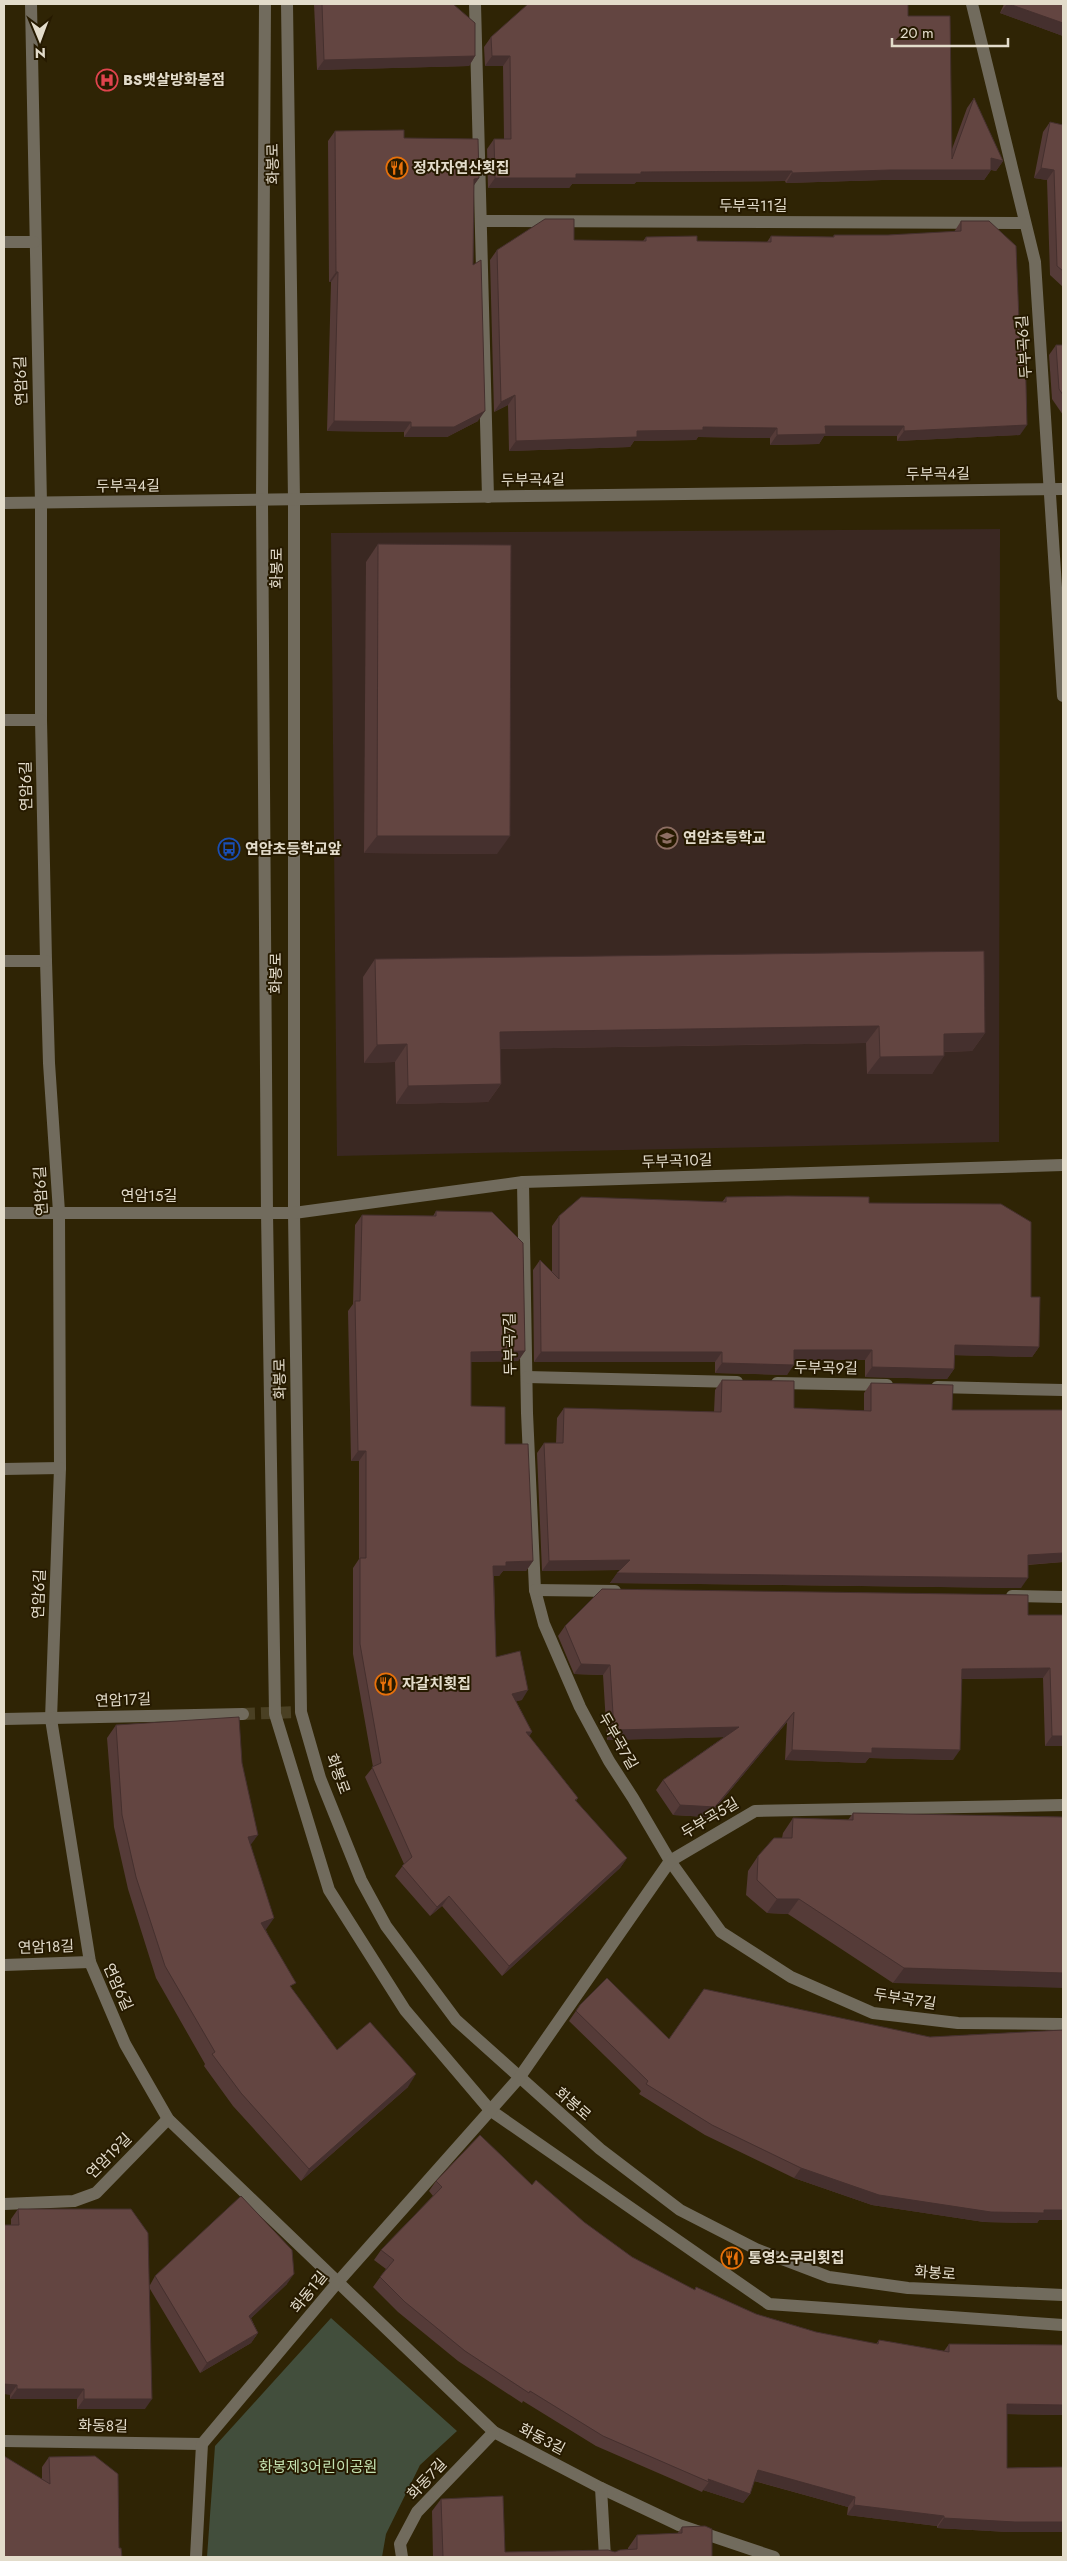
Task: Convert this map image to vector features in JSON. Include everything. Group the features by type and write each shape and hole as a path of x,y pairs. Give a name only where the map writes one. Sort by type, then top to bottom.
{"street":[{"name":"연암6길","path":"30,4 41,504 41,720 46,961 49,1063 59,1212 60,1468 50,1718 90,1962 125,2044 168,2119 337,2283"},
{"path":"265,4 262,501 267,1213 275,1714 329,1890 405,2010 490,2110 769,2304 1063,2325"},
{"name":"화봉로","path":"287,4 294,500 294,1214 299,1712 320,1778 361,1880 386,1926 456,2020 600,2149 680,2210 756,2249 829,2277 908,2288 1063,2295"},
{"path":"475,4 488,497"},
{"name":"두부곡6길","path":"972,4 1035,262 1063,696"},
{"name":"두부곡11길","path":"481,221 1025,223"},
{"path":"4,242 34,242"},
{"name":"두부곡4길","path":"4,503 1063,489"},
{"path":"4,720 41,720"},
{"path":"4,961 46,961"},
{"name":"두부곡10길","path":"294,1214 522,1182 1063,1165"},
{"name":"두부곡7길","path":"522,1182 528,1376 526,1413 535,1590 544,1624 580,1707 608,1761 633,1798 670,1861 721,1932 791,1977 873,2013 958,2023 1063,2024"},
{"name":"연암15길","path":"4,1213 294,1214"},
{"path":"528,1376 746,1382"},
{"name":"두부곡9길","path":"766,1382 904,1386"},
{"path":"924,1386 1063,1390"},
{"path":"4,1469 60,1468"},
{"path":"535,1590 625,1591"},
{"path":"1003,1596 1063,1597"},
{"name":"연암17길","path":"4,1719 243,1714"},
{"name":"두부곡5길","path":"519,2078 670,1861 755,1811 1063,1804"},
{"name":"연암18길","path":"4,1965 90,1962"},
{"name":"화동1길","path":"202,2444 337,2283 519,2078"},
{"name":"연암19길","path":"4,2204 74,2202 96,2193 168,2119"},
{"name":"화동3길","path":"337,2283 494,2432 601,2488 679,2525 774,2557"},
{"name":"화동7길","path":"402,2557 400,2544 417,2512 494,2432"},
{"name":"화동8길","path":"4,2440 202,2444"},
{"path":"196,2557 202,2444"},
{"path":"601,2488 605,2557"}],"shaded area":[{"name":"연암초등학교","path":"1000,529 999,1142 337,1156 331,533"}],"green space":[{"name":"화봉제3어린이공원","path":"331,2318 457,2431 420,2465 386,2534 382,2557 207,2557 215,2446"}],"building":[{"path":"322,4 453,4 475,23 475,56 324,60"},
{"path":"528,4 908,4 908,16 950,16 952,159 974,98 1003,161 991,158 991,170 890,170 792,173 792,171 641,172 641,174 576,174 576,178 495,178 494,139 511,139 510,56 492,56 491,37"},
{"path":"1009,4 1063,4 1063,23"},
{"path":"1050,122 1063,125 1063,271 1057,266 1054,170 1041,168"},
{"path":"404,130 404,138 478,139 479,178 474,179 473,265 481,260 485,411 454,427 411,427 411,422 334,421 338,272 336,272 335,131"},
{"path":"545,219 574,219 574,240 646,241 646,237 697,236 697,241 771,242 771,236 834,237 834,235 888,235 961,231 961,221 989,221 1016,246 1020,345 1025,345 1027,425 904,431 904,426 825,426 826,434 777,435 777,428 703,427 703,430 637,431 637,437 516,441 515,395 501,402 497,250"},
{"path":"1056,345 1063,345 1063,395 1059,389"},
{"path":"378,544 511,545 510,836 377,836"},
{"path":"984,951 985,1033 944,1034 944,1056 880,1057 879,1026 500,1032 501,1084 408,1086 407,1044 377,1045 375,959"},
{"path":"581,1197 726,1202 726,1197 869,1197 869,1203 1001,1204 1031,1222 1031,1297 1040,1297 1039,1347 955,1345 954,1369 872,1367 872,1350 794,1350 794,1365 722,1363 722,1352 541,1352 540,1260 559,1279 559,1216"},
{"path":"436,1211 492,1212 523,1243 525,1351 471,1352 471,1406 505,1407 505,1444 528,1444 533,1561 506,1562 506,1566 493,1566 496,1657 520,1651 528,1690 512,1694 532,1732 526,1732 578,1798 575,1800 627,1858 509,1966 449,1896 437,1907 402,1866 412,1857 372,1767 381,1763 360,1644 360,1558 366,1558 366,1451 358,1451 355,1301 360,1301 362,1215 436,1216"},
{"path":"722,1380 794,1381 794,1408 871,1411 871,1383 953,1385 952,1410 1063,1410 1063,1553 1028,1555 1028,1578 617,1573 630,1560 549,1561 544,1443 563,1443 564,1408 721,1412"},
{"path":"602,1589 1028,1595 1028,1615 1063,1615 1063,1736 1052,1736 1050,1668 962,1669 960,1750 872,1748 872,1753 792,1750 794,1712 715,1807 680,1805 663,1780 739,1727 614,1730 610,1665 581,1664 565,1626"},
{"path":"239,1717 242,1763 258,1835 248,1837 274,1918 261,1923 296,1983 290,1986 337,2050 370,2022 416,2074 309,2169 241,2093 212,2054 215,2052 165,1966 136,1877 122,1815 116,1725"},
{"path":"853,1813 1063,1817 1063,1973 904,1968 799,1899 777,1899 757,1880 758,1856 774,1838 792,1838 793,1818 853,1820"},
{"path":"607,1978 669,2039 704,1989 930,2037 1063,2030 1063,2210 1044,2210 1044,2213 991,2212 879,2195 801,2168 712,2125 646,2084 648,2081 576,2011"},
{"path":"480,2135 532,2185 536,2180 584,2222 632,2257 695,2290 696,2287 756,2314 816,2332 878,2344 879,2340 949,2352 949,2344 1063,2345 1063,2405 1007,2404 1007,2468 1063,2467 1063,2522 1015,2522 944,2518 944,2516 854,2505 855,2497 758,2470 750,2494 708,2479 709,2482 603,2436 530,2391 529,2393 465,2351 405,2302 380,2277 394,2260 381,2250 442,2187 436,2181"},
{"path":"241,2196 292,2250 294,2274 249,2316 258,2333 207,2363 155,2276"},
{"path":"18,2209 131,2209 148,2233 152,2399 84,2399 84,2389 17,2389 17,2385 4,2384 4,2225 19,2225"},
{"path":"4,2456 50,2484 49,2457 95,2456 118,2474 119,2548 121,2548 122,2557 4,2557"},
{"path":"503,2496 505,2552 608,2550 615,2552 637,2549 637,2535 682,2533 682,2527 705,2526 712,2529 712,2557 443,2557 441,2499"}],"tunnel":[{"path":"243,1714 298,1712"}],"place":[{"name":"BS뱃살방화봉점","path":"107,80"},
{"name":"정자자연산횟집","path":"397,168"},
{"name":"연암초등학교","path":"667,838"},
{"name":"연암초등학교앞","path":"229,849"},
{"name":"자갈치횟집","path":"386,1684"},
{"name":"통영소쿠리횟집","path":"732,2258"}]}
